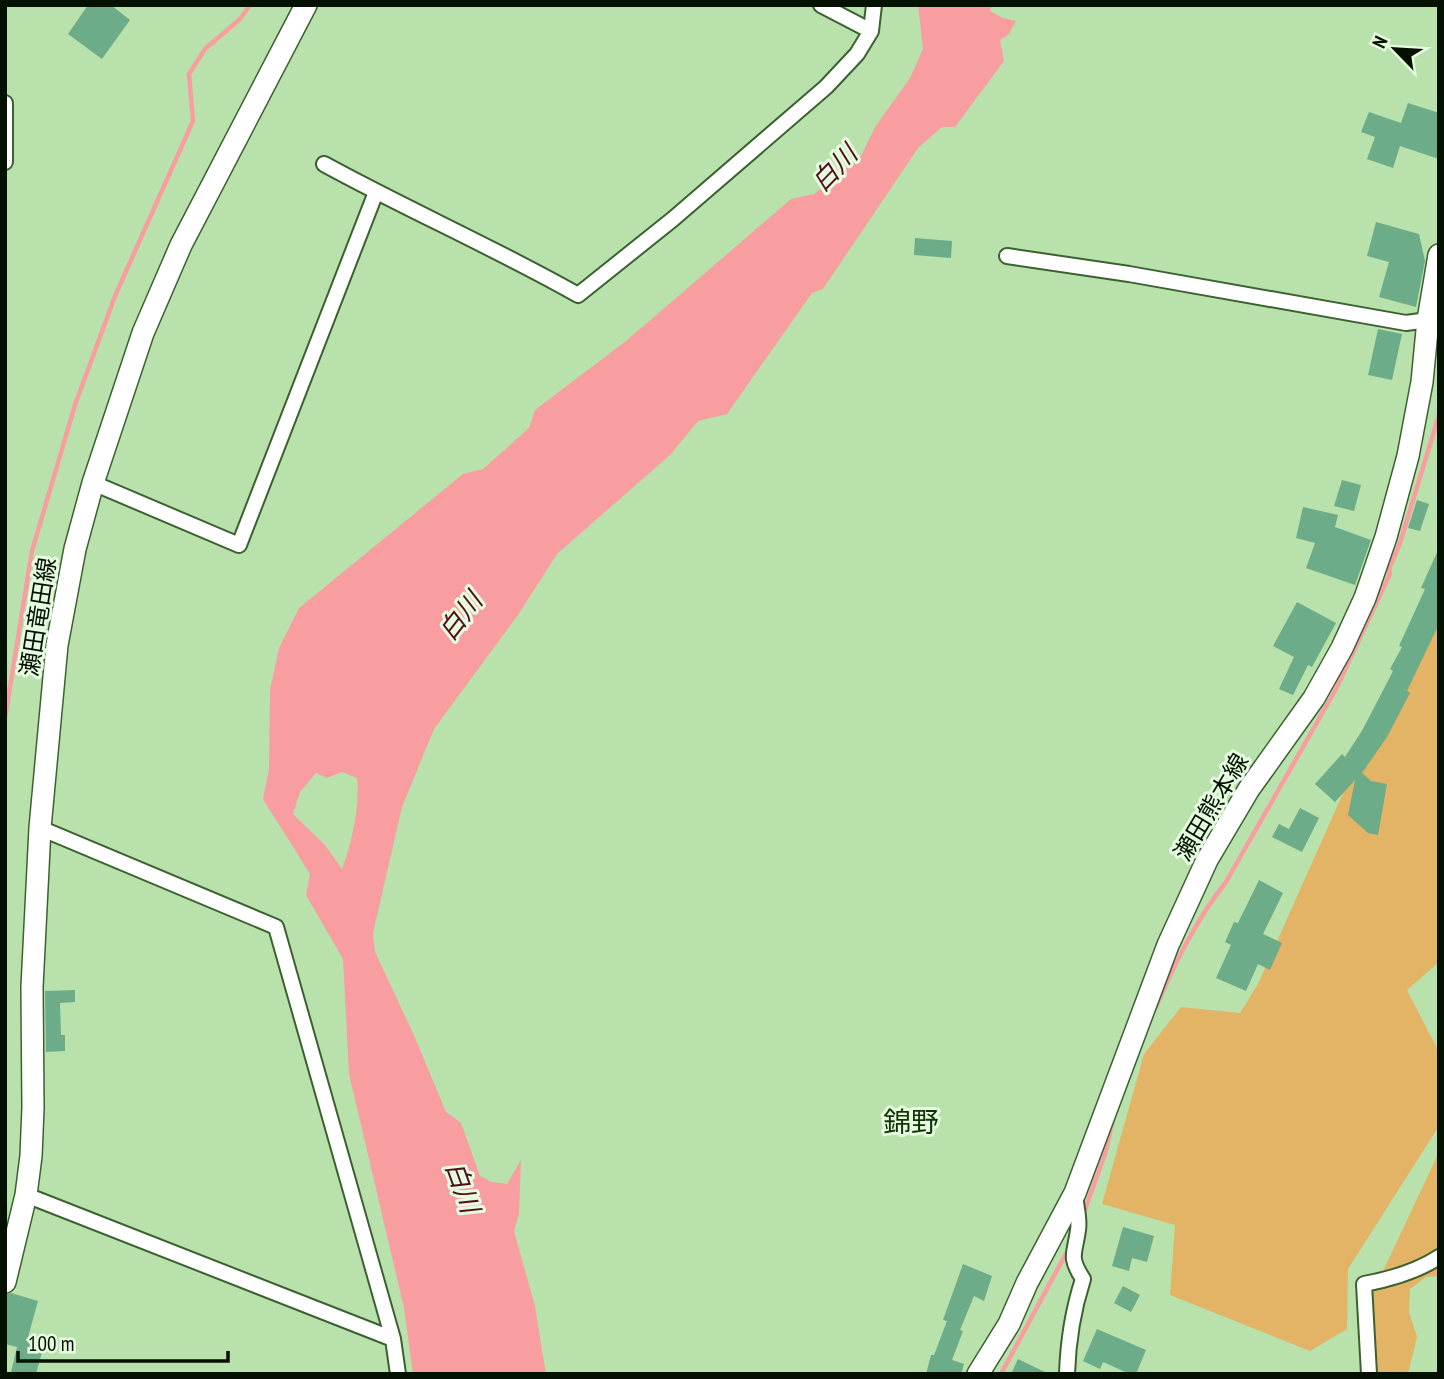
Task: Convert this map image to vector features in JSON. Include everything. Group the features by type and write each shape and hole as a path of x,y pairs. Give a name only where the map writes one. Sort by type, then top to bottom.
{"main road":[{"name":"瀬田竜田線","path":"5,1282 26,1195 32,1144 32,987 40,828 58,645 75,549 93,483 143,333 181,245 306,5"},
{"name":"瀬田熊本線","path":"978,1374 1009,1324 1027,1283 1075,1194 1168,945 1207,860 1249,789 1314,698 1342,648 1365,598 1386,537 1408,456 1422,382 1428,320 1439,255"}],"street":[{"path":"821,5 871,31"},
{"path":"324,164 578,295 673,219 826,87 857,54 871,31 874,5"},
{"path":"5,103 5,162"},
{"path":"93,483 239,545 376,192"},
{"path":"1007,256 1129,274 1406,323 1428,320"},
{"path":"40,828 276,927 393,1339 398,1374"},
{"path":"1067,1374 1068,1345 1075,1304 1083,1279 1074,1265 1072,1252 1079,1228 1075,1194"},
{"path":"26,1195 393,1339"},
{"path":"1368,1374 1364,1284 1390,1280 1412,1272 1439,1257"}],"shaded area":[{"path":"1439,578 1439,962 1407,990 1439,1052 1439,1126 1348,1269 1347,1329 1310,1351 1170,1295 1175,1225 1102,1204 1144,1054 1181,1007 1240,1013 1258,984"},
{"path":"1439,1152 1439,1276 1426,1277 1410,1289 1409,1312 1417,1337 1408,1374 1372,1374 1361,1318"}],"water":[{"name":"白川","path":"918,5 992,5 990,11 1016,21 1009,34 1000,40 1004,61 955,127 942,127 918,148 823,289 812,293 727,414 698,421 670,455 557,554 518,615 434,729 402,807 373,933 375,952 446,1112 461,1123 480,1176 492,1182 507,1184 521,1160 519,1214 514,1231 535,1306 546,1374 413,1374 404,1308 349,1074 343,959 306,895 310,874 263,799 269,769 270,690 279,648 299,608 463,474 483,469 529,428 535,410 626,341 791,199 814,194 861,156 875,127 910,78 923,49","holes":["342,772 357,778 354,824 342,869 325,845 293,814 300,792 316,773 327,778"]}],"building":[{"path":"88,5 111,5 130,20 102,59 68,34"},
{"path":"1408,103 1439,113 1439,159 1400,146 1393,168 1367,159 1375,137 1361,132 1369,112 1401,123"},
{"path":"1376,222 1419,234 1425,261 1416,307 1379,297 1389,262 1367,256"},
{"path":"915,238 952,241 951,258 914,255"},
{"path":"1378,329 1402,334 1392,380 1368,375"},
{"path":"1342,480 1361,485 1354,511 1334,506"},
{"path":"1417,500 1429,504 1420,531 1408,528"},
{"path":"1303,507 1338,515 1335,527 1371,540 1355,585 1306,568 1315,543 1296,538"},
{"path":"1439,548 1439,624 1407,691 1410,693 1387,737 1362,773 1371,781 1387,784 1378,835 1368,833 1348,815 1355,780 1335,802 1315,784 1342,754 1345,757 1363,729 1393,671 1390,669 1402,647 1399,646 1425,589 1421,588"},
{"path":"1297,602 1336,623 1312,667 1308,665 1293,695 1279,689 1294,657 1273,646"},
{"path":"1300,808 1319,818 1302,852 1272,837 1279,824 1289,829"},
{"path":"1259,880 1283,893 1263,934 1282,943 1270,970 1258,964 1246,991 1216,978 1231,945 1225,942 1234,922 1238,923"},
{"path":"75,990 75,1002 60,1003 61,1035 65,1035 65,1051 46,1052 45,991"},
{"path":"1123,1227 1154,1236 1147,1262 1132,1258 1129,1271 1112,1266"},
{"path":"963,1264 992,1276 984,1301 974,1296 960,1330 963,1331 952,1360 964,1364 961,1374 926,1374 931,1355 934,1355 947,1321 943,1320"},
{"path":"1123,1286 1140,1295 1131,1312 1114,1303"},
{"path":"11,1293 38,1301 27,1341 44,1345 36,1374 11,1372 17,1347 5,1344 5,1295"},
{"path":"1097,1329 1146,1350 1136,1374 1103,1362 1100,1369 1083,1361"},
{"path":"1018,1359 1049,1374 1011,1374"}],"waterway":[{"path":"5,718 32,551 75,405 115,296 193,121 189,74 205,49 240,19 250,5"},
{"path":"1156,1007 1196,927 1226,882 1336,689 1390,574 1389,569 1400,543 1439,415"},
{"path":"1083,1215 1105,1154 1113,1120"},
{"path":"5,1206 5,1214"},
{"path":"1001,1374 1069,1248"}],"district":[{"name":"錦野","path":"911,1121"}]}
